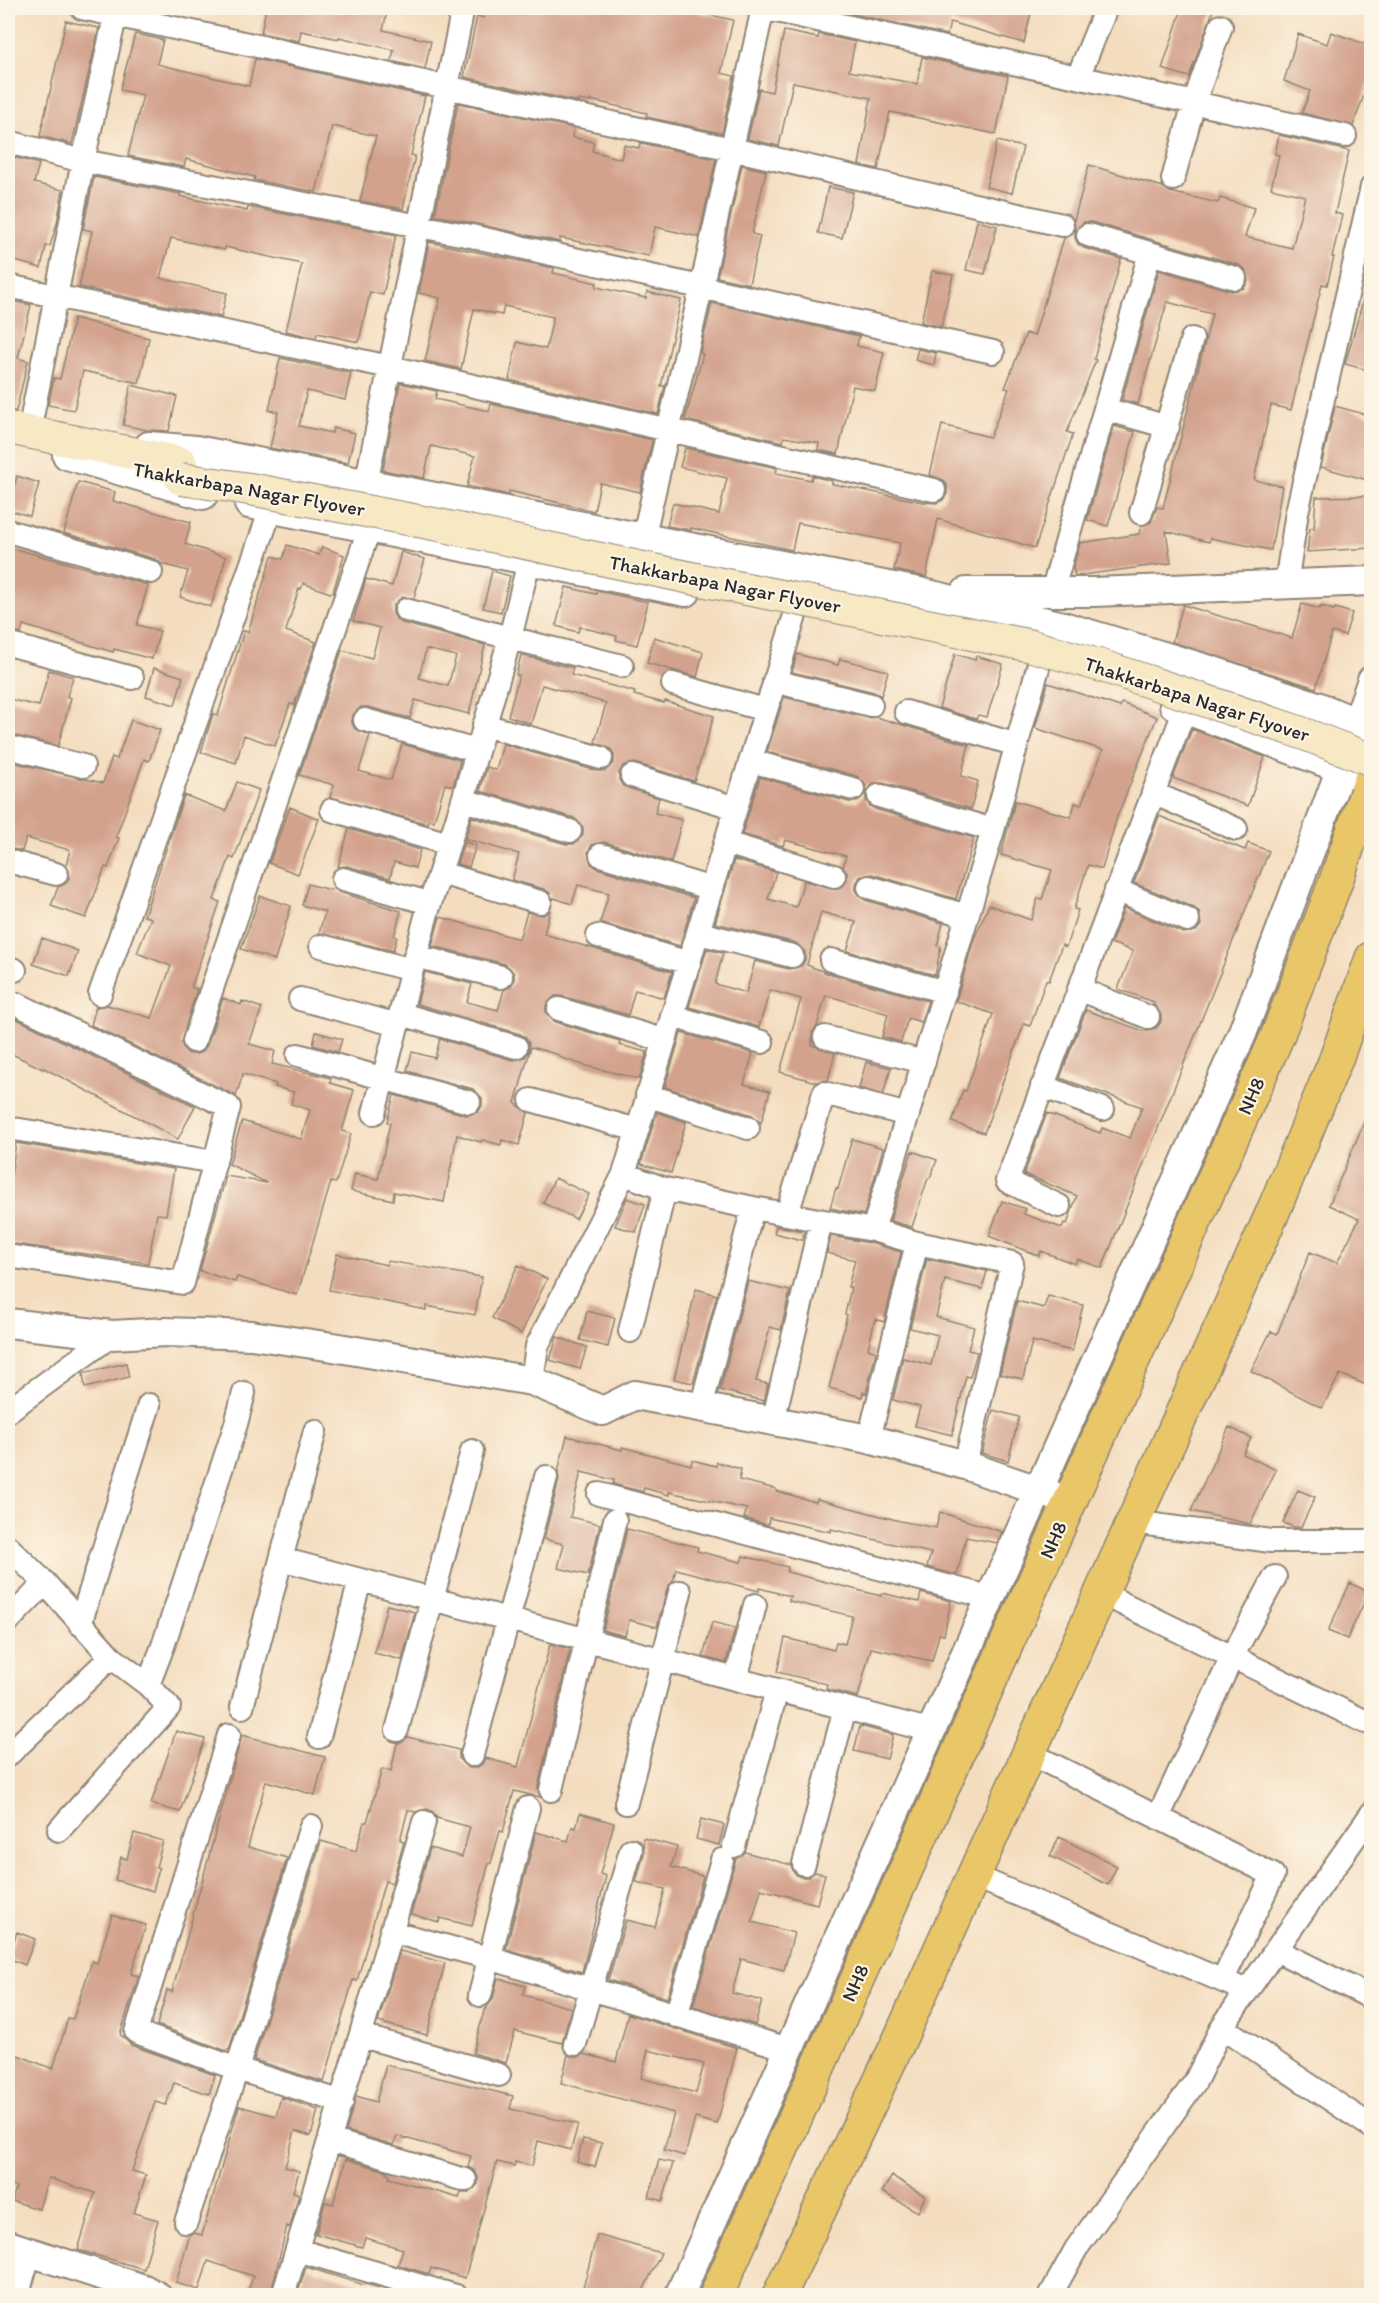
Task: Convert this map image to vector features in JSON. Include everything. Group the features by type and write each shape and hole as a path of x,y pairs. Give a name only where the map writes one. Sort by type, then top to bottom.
{"main road":[{"name":"Thakkarbapa Nagar Flyover","path":"15,435 181,471 250,489 439,525 1032,646 1113,669 1299,732 1365,773"},
{"name":"Thakkarbapa Nagar Flyover","path":"181,471 442,512 1035,634 1106,653 1303,719 1366,733"},
{"name":"NH8","path":"716,2295 1277,1037 1337,878 1365,773"},
{"path":"779,2295 899,2041 1272,1214 1336,1059 1371,958"}],"street":[{"path":"82,8 116,11 1062,225"},
{"path":"366,484 463,8"},
{"path":"643,539 702,289 763,8 1346,136"},
{"path":"1078,77 1106,8"},
{"path":"15,435 56,298 83,160 116,11"},
{"path":"1173,179 1194,103 1221,26"},
{"path":"8,142 83,160 419,226 993,352"},
{"path":"1286,584 1297,513 1371,187"},
{"path":"1088,235 1235,278"},
{"path":"1052,592 1150,253"},
{"path":"8,286 390,367 934,490"},
{"path":"1141,513 1192,339"},
{"path":"1105,409 1168,427"},
{"path":"68,447 196,450 920,592 1063,626 1180,661 1317,706 1366,733"},
{"path":"68,447 187,492 529,561 911,633 1007,654 1150,696 1365,773"},
{"path":"100,994 271,509"},
{"path":"194,1041 369,529"},
{"path":"8,531 151,572"},
{"path":"374,1113 429,903 463,800 510,638 529,561"},
{"path":"920,592 1052,592 1371,581"},
{"path":"911,633 920,592"},
{"path":"406,610 622,666"},
{"path":"532,1381 537,1346 624,1174 663,1040 699,933 796,612"},
{"path":"8,644 132,678"},
{"path":"873,1230 993,830 1039,664"},
{"path":"679,2295 1040,1491 1242,1034 1365,773 1371,680"},
{"path":"774,681 872,705"},
{"path":"673,684 765,710"},
{"path":"1059,1206 1007,1181 1185,709"},
{"path":"906,712 1017,745"},
{"path":"365,720 477,751"},
{"path":"484,725 601,758"},
{"path":"8,747 83,766"},
{"path":"750,761 853,789"},
{"path":"632,776 736,808"},
{"path":"1153,793 1236,829"},
{"path":"879,796 993,830"},
{"path":"463,800 570,831"},
{"path":"332,810 449,844"},
{"path":"726,843 834,876"},
{"path":"601,855 712,889"},
{"path":"8,861 56,874"},
{"path":"440,873 540,902"},
{"path":"343,879 429,903"},
{"path":"869,887 967,916"},
{"path":"1116,890 1188,920"},
{"path":"699,933 792,956"},
{"path":"598,936 689,963"},
{"path":"321,946 501,977"},
{"path":"831,960 945,992"},
{"path":"1078,989 1148,1017"},
{"path":"300,999 516,1047"},
{"path":"8,1256 183,1283 229,1107 17,1004"},
{"path":"559,1009 663,1040"},
{"path":"672,1016 762,1042"},
{"path":"825,1037 924,1062"},
{"path":"298,1055 469,1102"},
{"path":"1042,1086 1103,1109"},
{"path":"787,1214 824,1093 908,1115"},
{"path":"647,1095 748,1128"},
{"path":"531,1100 637,1130"},
{"path":"8,1128 215,1162"},
{"path":"624,1174 665,1189 873,1230 917,1243 1012,1263 965,1466"},
{"path":"630,1331 665,1189"},
{"path":"701,1408 753,1208"},
{"path":"773,1421 821,1221"},
{"path":"869,1439 917,1243"},
{"path":"8,1323 112,1335 166,1332 251,1335 333,1347 532,1381 603,1411 635,1395 869,1439 965,1466 1070,1502"},
{"path":"8,1411 112,1335"},
{"path":"148,1684 174,1613 244,1393"},
{"path":"80,1624 149,1405"},
{"path":"242,1707 315,1431"},
{"path":"398,1730 472,1450"},
{"path":"472,1755 546,1477"},
{"path":"598,1494 992,1598"},
{"path":"551,1790 615,1520"},
{"path":"1133,1522 1271,1541 1371,1541"},
{"path":"8,1547 45,1583 111,1657 148,1684 169,1707 60,1830"},
{"path":"281,1559 932,1731"},
{"path":"1158,1818 1232,1657 1275,1577"},
{"path":"319,1737 360,1580"},
{"path":"8,1621 45,1583"},
{"path":"626,1803 680,1592"},
{"path":"1101,1593 1366,1722"},
{"path":"736,1679 755,1605"},
{"path":"8,1755 111,1657"},
{"path":"675,2016 728,1853 777,1690"},
{"path":"804,1864 845,1708"},
{"path":"229,1735 136,2032 237,2069 342,2102"},
{"path":"1029,1753 1273,1875 1223,1979"},
{"path":"480,1995 528,1808"},
{"path":"1050,2295 1076,2249 1195,2082 1222,2027 1371,1813"},
{"path":"283,2295 424,1822"},
{"path":"186,2222 237,2069 311,1826"},
{"path":"575,2044 631,1850"},
{"path":"974,1875 1247,1991"},
{"path":"393,1932 489,1958 788,2049"},
{"path":"1276,1950 1371,1998"},
{"path":"1222,2027 1371,2127"},
{"path":"362,2036 499,2075"},
{"path":"330,2140 465,2180"},
{"path":"14,2295 17,2248 121,2289 157,2295"},
{"path":"297,2250 456,2295"}],"building":[{"path":"266,8 388,8 383,30 431,41 425,69 391,61 394,50 339,37 339,39 301,31 299,41 261,33"},
{"path":"487,8 679,8 733,20 721,73 734,76 722,133 646,117 647,113 590,100 590,102 580,100 579,102 464,77 477,16 484,18"},
{"path":"827,8 1031,8 1031,13 1024,43 950,22 947,35"},
{"path":"1182,8 1214,8 1189,77 1162,69"},
{"path":"66,21 99,28 72,144 40,136"},
{"path":"784,31 818,38 819,34 855,42 849,71 917,84 922,57 1008,76 996,134 890,112 878,169 859,165 871,98 793,82 779,146 748,139 759,89 772,92"},
{"path":"1331,32 1371,46 1371,75 1353,126 1302,113 1310,91 1284,81 1298,34 1327,44"},
{"path":"135,34 163,40 157,64 249,86 255,59 425,96 411,155 415,156 403,209 360,201 376,136 332,126 316,192 254,180 255,177 186,159 184,167 128,156 143,95 120,90"},
{"path":"458,103 574,128 572,137 594,142 592,151 621,159 624,145 639,148 640,143 716,159 699,237 655,227 649,256 560,238 560,242 435,215"},
{"path":"1279,135 1349,151 1335,213 1342,215 1332,257 1334,257 1327,285 1322,284 1291,410 1271,405 1254,480 1282,486 1271,550 1210,538 1209,542 1166,531 1171,563 1075,576 1073,567 1080,543 1139,534 1141,526 1151,522 1157,507 1163,508 1212,314 1167,302 1138,404 1122,400 1159,270 1232,291 1244,288 1248,281 1245,269 1239,265 1091,222 1084,222 1075,231 1078,244 1084,248 1121,259 1094,359 1096,360 1067,432 1073,434 1035,548 938,519 926,577 894,570 900,543 798,523 792,550 691,528 691,530 667,526 673,503 719,514 727,478 680,467 685,448 777,468 776,473 811,480 812,476 832,481 832,484 923,502 937,503 943,500 947,494 947,485 943,480 930,475 942,425 990,437 1009,389 1005,388 1026,333 1034,336 1064,238 1071,235 1075,229 1074,220 1089,165 1163,187 1170,192 1218,203 1220,198 1254,208 1245,237 1292,248 1305,196 1271,188 1279,155 1275,154"},
{"path":"997,141 1023,147 1012,193 986,187"},
{"path":"13,157 39,164 34,183 63,190 57,223 50,246 46,246 41,268 8,259 8,178"},
{"path":"742,165 766,171 752,234 760,236 749,284 717,277"},
{"path":"94,177 181,194 180,196 247,211 248,207 396,235 383,295 370,292 359,342 317,333 316,338 286,331 302,264 225,247 225,250 171,238 160,278 227,293 221,317 79,287 92,231 83,229"},
{"path":"828,187 853,192 842,238 818,233"},
{"path":"977,221 997,226 985,274 966,270"},
{"path":"429,242 554,268 553,273 597,283 596,287 646,298 647,292 681,300 661,386 665,386 658,414 509,380 517,342 546,349 553,317 504,306 502,315 474,309 461,369 425,361 440,298 419,293"},
{"path":"932,271 953,275 941,327 921,322"},
{"path":"1367,287 1371,288 1371,371 1345,364"},
{"path":"8,300 31,305 18,358 28,361 16,411 8,411"},
{"path":"712,303 859,336 857,346 884,352 875,391 853,386 838,454 818,450 819,443 784,437 783,442 685,420 703,354 700,353"},
{"path":"74,318 149,338 139,383 83,371 74,410 48,405 54,378 60,379"},
{"path":"918,349 936,353 934,365 915,360"},
{"path":"280,358 351,373 345,400 307,391 299,426 332,433 333,428 355,433 348,463 270,448 278,412 269,410"},
{"path":"400,383 437,391 435,399 489,411 491,404 652,440 640,492 600,483 594,511 509,491 509,495 467,486 475,456 431,446 424,478 383,470"},
{"path":"131,385 177,396 169,431 147,430 123,425"},
{"path":"1335,406 1371,416 1371,481 1321,467"},
{"path":"1114,426 1135,432 1108,526 1087,520"},
{"path":"17,476 39,483 30,516 8,510"},
{"path":"78,482 115,492 113,501 191,522 185,544 226,557 211,607 180,597 188,571 162,564 155,559 64,533"},
{"path":"1371,496 1371,548 1307,552 1310,528 1314,528 1316,497"},
{"path":"287,545 319,555 322,547 344,555 333,592 330,593 303,583 301,589 299,588 286,631 316,642 294,705 290,704 275,746 244,735 236,763 201,752 213,714 218,715 244,631 248,632 272,556 283,559"},
{"path":"8,547 148,585 137,625 160,631 152,659 114,649 113,652 23,625 21,634 8,631"},
{"path":"401,552 425,559 414,598 402,597 393,606 396,619 402,623 485,645 469,714 415,700 410,718 368,707 361,707 352,716 355,729 370,735 359,771 391,780 402,744 460,760 453,786 445,784 434,821 429,820 428,824 330,797 334,785 299,775 342,650 372,658 380,628 353,621 366,579 392,586","holes":["426,649 456,656 448,686 419,678"]},
{"path":"492,571 510,576 501,612 483,608"},
{"path":"566,587 648,602 637,645 616,640 617,636 580,627 578,632 556,626"},
{"path":"1302,604 1320,609 1320,606 1334,610 1335,608 1352,613 1345,636 1332,632 1316,688 1172,642 1183,605 1292,638"},
{"path":"654,637 703,652 697,677 647,663"},
{"path":"797,654 838,665 840,659 888,671 881,696 874,692 792,672"},
{"path":"955,654 975,660 976,656 1003,664 987,717 978,715 976,719 939,708"},
{"path":"521,655 573,668 571,675 635,692 634,695 664,703 665,701 714,716 694,781 635,763 623,766 619,773 619,780 623,786 659,798 655,813 682,820 671,862 604,842 592,845 588,852 591,864 597,868 694,898 680,946 600,923 609,893 578,885 572,904 554,898 553,900 550,893 544,889 512,880 519,854 465,839 472,817 566,844 574,844 583,835 583,827 574,818 480,791 487,767 496,770 503,744 597,771 605,771 614,762 611,749 595,742 606,703 542,685 531,724 508,716 519,675 516,675"},
{"path":"154,668 183,677 175,705 146,696"},
{"path":"49,670 73,677 67,696 71,698 58,746 8,734 8,699 39,706"},
{"path":"1048,683 1120,707 1122,703 1157,717 1117,817 1102,869 1088,865 1074,909 1078,910 1066,947 1062,945 1049,981 1046,980 1030,1026 1024,1024 984,1133 952,1122 963,1090 966,1091 993,1014 956,1001 974,939 989,905 1031,920 1038,898 1042,899 1052,870 1001,855 1015,801 1071,817 1075,803 1081,805 1103,750 1035,728"},
{"path":"784,697 868,718 876,717 969,745 961,776 978,781 971,809 883,783 875,783 866,792 866,785 857,776 767,752"},
{"path":"131,720 160,730 149,761 144,759 116,837 119,838 108,868 105,867 86,918 51,906 58,887 65,884 69,878 66,865 70,850 26,838 22,851 8,848 8,761 103,783 112,757 117,759"},
{"path":"1192,729 1265,757 1248,806 1173,778"},
{"path":"760,777 849,802 857,802 866,793 866,800 875,809 974,838 956,899 872,874 860,877 856,884 856,891 865,900 943,923 937,946 941,947 935,975 847,951 856,922 821,912 807,965 827,973 928,1001 921,1022 908,1018 901,1042 882,1037 888,1014 826,995 817,1026 812,1033 812,1045 835,1053 828,1080 816,1082 780,1072 801,999 770,990 759,1027 689,1007 707,949 723,953 715,984 746,993 755,961 789,969 801,966 805,960 805,952 796,943 715,923 734,860 776,872 768,899 796,907 804,881 836,889 844,885 847,879 847,872 843,867 846,856 785,840 783,846 742,834"},
{"path":"237,782 259,790 234,859 230,857 214,900 220,902 192,985 192,988 197,989 181,1043 189,1054 202,1052 207,1045 223,998 241,1005 242,1001 262,1008 249,1044 275,1051 272,1064 331,1078 330,1083 354,1090 342,1131 351,1134 336,1183 331,1182 297,1295 237,1277 235,1282 200,1271 226,1176 267,1183 229,1164 242,1121 301,1139 310,1110 291,1104 294,1092 243,1074 236,1096 91,1025 96,1007 107,1005 152,1018 171,966 137,953 151,918 144,916 184,795 226,811"},
{"path":"290,807 319,819 298,874 269,863"},
{"path":"1159,816 1245,850 1248,843 1269,851 1102,1268 1077,1259 1075,1264 1041,1251 1039,1256 989,1236 1002,1201 1026,1209 1024,1214 1062,1228 1064,1223 1067,1224 1077,1196 1024,1174 1047,1113 1100,1133 1102,1128 1130,1138 1142,1107 1060,1078 1086,1010 1143,1031 1156,1028 1161,1022 1161,1015 1154,1002 1118,989 1133,951 1111,943 1124,908 1183,933 1196,931 1201,925 1199,912 1194,908 1134,883"},
{"path":"349,829 420,850 415,868 394,862 390,878 347,866 338,867"},
{"path":"464,842 476,845 469,867 457,864"},
{"path":"308,884 330,890 333,888 339,892 401,911 394,936 397,937 393,951 319,933 325,912 302,905"},
{"path":"260,896 291,906 275,960 241,949"},
{"path":"550,910 544,934 672,972 664,998 635,990 628,1015 562,996 555,996 546,1005 546,1013 555,1022 620,1041 619,1045 647,1052 639,1079 583,1065 531,1047 515,1103 528,1113 519,1145 502,1140 501,1145 482,1140 481,1142 457,1135 444,1202 394,1192 393,1200 351,1191 355,1174 378,1179 390,1123 387,1122 394,1095 466,1115 478,1112 482,1106 482,1098 473,1089 407,1071 412,1052 435,1058 440,1039 513,1060 525,1057 529,1051 529,1043 520,1034 417,1004 425,972 472,984 467,1002 498,1010 504,990 514,981 514,973 505,964 432,946 440,917 519,939 527,912 543,915"},
{"path":"42,938 78,951 69,976 33,964"},
{"path":"15,1018 195,1106 178,1139 44,1068 8,1052 8,1033"},
{"path":"316,1032 342,1039 338,1052 313,1045"},
{"path":"681,1033 753,1053 744,1084 770,1091 761,1123 752,1115 665,1087"},
{"path":"866,1062 891,1068 883,1095 859,1088"},
{"path":"1371,1106 1371,1387 1340,1374 1322,1408 1251,1371 1271,1331 1277,1334 1310,1252 1337,1263 1359,1219 1329,1205"},
{"path":"657,1112 686,1122 671,1173 641,1164"},
{"path":"852,1139 883,1148 864,1215 830,1208 836,1188 838,1189"},
{"path":"16,1143 174,1169 166,1215 157,1214 148,1263 8,1243 10,1181"},
{"path":"912,1151 937,1160 928,1178 912,1227 890,1221"},
{"path":"555,1178 589,1194 576,1219 543,1203"},
{"path":"627,1198 645,1204 636,1232 615,1226"},
{"path":"776,1226 805,1231 802,1240 774,1233"},
{"path":"831,1236 870,1243 901,1252 884,1322 875,1319 868,1349 876,1352 866,1393 863,1392 862,1397 829,1388 847,1315 845,1314 851,1287 848,1287 855,1260 827,1253"},
{"path":"337,1254 387,1265 388,1261 482,1277 475,1315 426,1306 426,1310 329,1290"},
{"path":"927,1259 987,1271 982,1289 945,1280 936,1317 974,1327 968,1350 977,1352 970,1377 966,1376 952,1435 915,1426 920,1407 893,1400 903,1358 931,1365 938,1335 910,1328"},
{"path":"518,1265 547,1279 521,1334 492,1318"},
{"path":"748,1281 790,1291 781,1330 770,1327 756,1381 768,1384 764,1401 720,1390"},
{"path":"696,1289 717,1295 693,1383 674,1379"},
{"path":"1048,1296 1083,1305 1072,1351 1032,1341 1023,1379 1000,1374 1017,1301 1044,1308"},
{"path":"587,1311 615,1318 608,1347 580,1340"},
{"path":"557,1337 587,1347 580,1369 550,1360"},
{"path":"126,1363 129,1377 85,1388 83,1373"},
{"path":"993,1410 1019,1417 1008,1461 982,1453"},
{"path":"1229,1427 1251,1438 1243,1454 1276,1470 1250,1524 1191,1511"},
{"path":"567,1436 622,1450 622,1447 691,1465 692,1460 716,1466 717,1462 741,1469 739,1480 816,1502 817,1499 900,1521 936,1528 940,1512 1002,1532 997,1543 966,1537 957,1575 927,1567 931,1553 831,1529 831,1532 769,1518 768,1525 744,1518 747,1509 669,1492 669,1495 644,1488 643,1492 613,1484 614,1480 581,1472 570,1517 600,1524 588,1575 558,1568 564,1544 544,1539"},
{"path":"1298,1490 1315,1497 1301,1527 1294,1527 1283,1523"},
{"path":"627,1529 698,1547 697,1551 741,1562 743,1556 788,1567 787,1572 881,1596 882,1593 919,1602 921,1593 951,1601 944,1635 939,1634 932,1661 871,1648 858,1697 826,1689 827,1684 777,1672 785,1638 834,1650 836,1642 845,1644 852,1616 789,1601 790,1596 759,1588 759,1591 676,1569 673,1581 667,1589 657,1627 629,1620 625,1636 603,1630"},
{"path":"1350,1583 1369,1592 1347,1639 1328,1631"},
{"path":"387,1605 415,1612 402,1660 374,1653"},
{"path":"712,1622 735,1628 726,1663 703,1657"},
{"path":"550,1644 570,1649 538,1787 540,1797 514,1791 503,1832 500,1831 491,1863 489,1863 472,1926 440,1918 439,1922 411,1914 430,1848 462,1857 470,1827 437,1818 427,1809 415,1812 408,1810 400,1840 404,1841 392,1883 385,1881 357,1981 353,1980 324,2082 254,2060 321,1841 356,1851 382,1769 391,1771 397,1743 401,1743 408,1737 459,1750 459,1759 468,1768 476,1768 485,1758 518,1767"},
{"path":"860,1726 893,1735 887,1759 854,1751"},
{"path":"176,1731 205,1739 180,1812 151,1804"},
{"path":"242,1735 325,1757 315,1795 266,1781 248,1847 287,1858 229,2050 224,2050 157,2025 167,1990 172,1992"},
{"path":"580,1813 614,1823 600,1874 606,1876 582,1972 506,1949 536,1832 568,1841 572,1827 576,1828"},
{"path":"701,1819 724,1825 719,1845 696,1839"},
{"path":"134,1833 163,1841 153,1891 115,1880 121,1857 127,1859"},
{"path":"1059,1837 1117,1866 1108,1885 1050,1856"},
{"path":"643,1838 677,1847 671,1867 703,1876 667,1998 608,1980 626,1920 655,1927 665,1889 636,1882 644,1854"},
{"path":"745,1852 791,1865 794,1873 800,1877 808,1877 815,1872 825,1874 817,1904 761,1889 752,1922 794,1933 784,1970 741,1959 732,1993 762,2001 755,2025 693,2006 736,1859"},
{"path":"112,1915 146,1925 131,1974 139,1976 120,2034 131,2045 215,2075 209,2094 174,2083 166,2105 155,2102 132,2171 146,2175 134,2213 158,2220 144,2269 78,2250 95,2193 48,2178 39,2209 12,2201 16,2187 8,2184 8,2068 13,2053 53,2069 68,2018 73,2019 92,1961 97,1963"},
{"path":"17,1932 35,1939 25,1965 8,1958"},
{"path":"400,1951 445,1963 427,2035 378,2022"},
{"path":"498,1978 525,1986 523,1995 571,2008 562,2043 515,2031 506,2063 473,2053 484,2011 493,1999"},
{"path":"628,2014 737,2048 717,2124 695,2118 685,2156 664,2150 674,2113 561,2083 568,2055 578,2057 584,2054 616,2062","holes":["648,2050 704,2064 696,2093 641,2078"]},
{"path":"386,2065 513,2096 510,2109 578,2124 571,2150 538,2141 532,2166 515,2162 514,2166 497,2162 465,2278 431,2268 429,2274 398,2265 403,2249 365,2238 362,2247 316,2234 325,2202 333,2204 346,2159 387,2171 390,2174 389,2178 459,2198 461,2193 469,2193 478,2184 475,2171 468,2167 471,2156 397,2136 394,2145 346,2131 356,2096 376,2102"},
{"path":"281,2097 318,2110 311,2136 295,2131 285,2167 299,2171 293,2192 299,2194 290,2227 287,2226 270,2295 247,2295 253,2276 208,2261 199,2290 176,2283 190,2234 202,2235 239,2106 276,2116"},
{"path":"583,2139 602,2143 595,2167 577,2162"},
{"path":"659,2160 673,2163 663,2201 649,2197"},
{"path":"892,2176 925,2196 918,2212 882,2192"},
{"path":"597,2235 661,2253 641,2295 581,2295"},
{"path":"306,2267 364,2285 406,2295 297,2295"}]}
